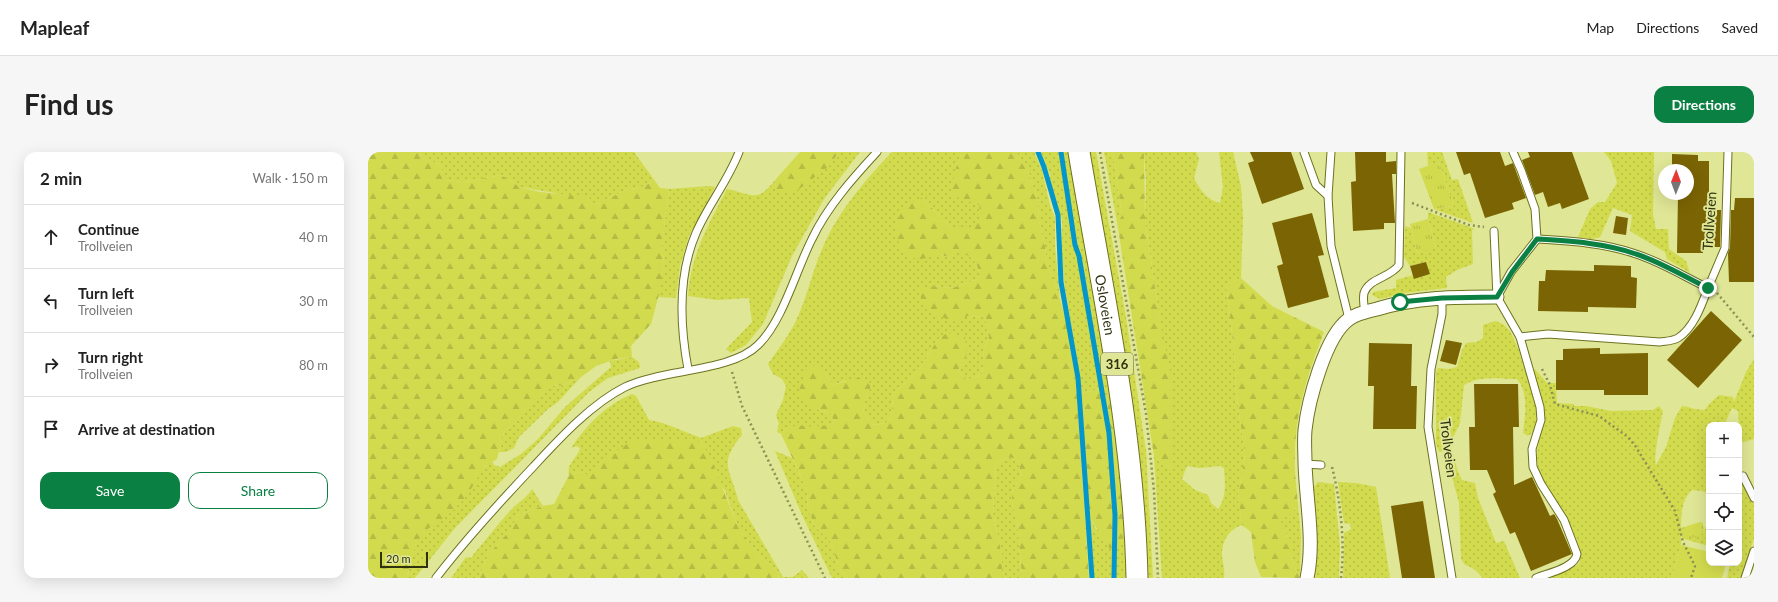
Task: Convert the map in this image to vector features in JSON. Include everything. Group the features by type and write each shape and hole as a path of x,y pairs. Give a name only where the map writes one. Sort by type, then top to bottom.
{"main road":[{"name":"Osloveien","path":"1079,152 1122,395 1132,480 1137,578"}],"street":[{"path":"1308,578 1310,542 1304,432 1307,414 1318,374 1332,342 1340,329 1349,319 1364,312 1400,302 1442,298 1497,297"}],"lane":[{"path":"688,369 682,324 686,271 690,250 703,220 727,179 739,152"},
{"path":"436,578 459,548 551,446 588,413 616,391 626,386 688,369 729,362 748,354 759,345 768,334 788,294 812,238 824,218 877,152"},
{"path":"1304,152 1316,185 1328,196"},
{"path":"1331,152 1328,196 1331,246 1349,319"},
{"path":"1364,312 1364,293 1371,283 1395,271 1399,265 1402,152"},
{"path":"1497,297 1512,272 1537,239 1535,209 1513,152"},
{"name":"Trollveien","path":"1520,337 1548,334 1660,342 1671,341 1679,338 1689,326 1708,288 1725,248 1728,152"},
{"path":"1494,232 1497,297 1520,337 1541,415 1533,443 1533,467 1541,484 1564,520 1577,554 1576,559 1571,564 1536,578"},
{"path":"1537,239 1581,243 1624,250 1638,254 1708,288"},
{"name":"Trollveien","path":"1442,298 1442,314 1431,369 1428,427 1452,578"},
{"path":"1305,464 1321,465"},
{"path":"1743,476 1754,498"},
{"path":"1745,578 1754,551"}],"path":[{"path":"1400,200 1470,225 1483,226 1494,232"},
{"path":"1708,288 1719,294 1754,337"},
{"path":"729,362 742,406 825,578"},
{"path":"1528,363 1535,364 1542,369 1550,384 1557,406 1599,416 1628,437 1636,447 1675,511 1683,542 1695,566 1692,578"},
{"path":"1332,467 1336,482 1342,535 1343,555 1341,578"}],"green space":[{"path":"368,152 419,152 424,160 440,164 446,180 465,182 501,175 520,187 540,192 590,197 595,205 626,190 637,189 655,181 660,188 669,189 662,244 664,264 661,287 651,324 631,346 632,357 616,359 596,366 580,378 564,385 550,386 525,409 518,420 504,432 497,459 485,466 468,494 451,513 425,531 416,544 407,576 408,578 368,578"},
{"path":"419,152 634,152 655,181 637,189 626,190 595,205 555,193 520,187 501,175 465,182 445,180 440,164 424,160"},
{"path":"800,152 839,152 829,166 794,193 775,190 776,179"},
{"path":"839,152 860,152 824,199 792,256 763,324 746,345 731,353 726,349 752,322 749,298 717,300 688,296 692,268 696,254 707,228 727,189 750,195 760,194 770,187 776,179 775,190 829,166"},
{"path":"892,152 962,152 955,170 970,201 979,205 982,218 969,230 953,229 922,198 920,259 937,254 948,257 961,250 977,265 979,279 952,288 932,286 968,316 985,317 989,338 984,351 982,374 967,380 958,371 967,354 938,339 918,371 893,394 892,413 886,423 873,425 863,411 866,397 872,384 845,381 832,385 825,372 814,408 829,413 835,422 825,427 787,427 781,434 777,432 779,424 776,415 783,400 786,386 782,379 773,374 768,364 795,323 804,302 821,250 832,228 856,193"},
{"path":"962,152 1017,152 1018,157 1029,173 1038,202 1039,221 1045,246 1047,265 1055,282 1066,320 1075,367 1089,578 1022,578 1017,519 1012,504 1012,493 1017,482 1022,477 1017,459 1008,457 996,465 993,513 1002,556 1002,578 848,578 838,568 830,541 814,525 808,508 807,489 781,434 787,427 823,426 835,422 829,413 814,408 797,396 805,373 815,365 825,372 832,385 862,377 872,384 866,397 863,411 873,425 886,423 892,413 893,394 918,371 938,339 947,333 965,337 967,354 958,371 967,380 982,374 984,351 989,338 985,317 968,316 953,322 923,308 919,290 932,286 952,288 979,279 977,265 972,259 961,251 948,257 937,255 916,259 911,257 902,249 896,233 897,222 905,205 922,198 953,229 969,229 981,218 979,205 951,195 955,170"},
{"path":"1017,152 1034,152 1042,170 1050,205 1055,218 1055,245 1060,300 1055,282 1047,265 1045,246 1039,221 1038,202 1029,173 1018,157"},
{"path":"1041,152 1069,152 1112,400 1107,401 1102,389 1080,393 1064,282 1062,220 1050,183 1050,175"},
{"path":"1088,152 1096,152 1126,317 1146,451 1153,578 1146,578"},
{"path":"1104,152 1113,152 1122,216 1117,222"},
{"path":"1113,152 1144,152 1145,219 1159,315 1173,385 1172,470 1154,456 1117,222 1122,216"},
{"path":"1144,152 1196,152 1199,159 1194,178 1204,194 1211,200 1220,203 1223,187 1219,152 1233,152 1241,186 1243,217 1241,278 1226,284 1234,350 1236,393 1245,454 1238,497 1242,525 1233,530 1224,541 1222,556 1224,578 1162,578 1154,456 1172,470 1159,315 1145,219 1146,182","holes":["1187,466 1199,468 1220,466 1224,468 1224,495 1218,509 1211,503 1208,495 1195,490 1182,479"]},
{"path":"1427,152 1442,152 1452,180 1458,179 1473,223 1434,209 1454,206 1439,162 1428,166"},
{"path":"1604,152 1654,152 1653,214 1656,229 1668,229 1669,249 1686,261 1690,273 1667,259 1665,252 1630,231 1632,215 1613,208 1600,237 1592,239 1578,237 1590,209 1598,202 1605,202 1617,183 1611,161"},
{"path":"1439,162 1454,206 1434,209 1419,169"},
{"path":"709,186 715,187 689,236 680,266 676,298 658,297 664,264 662,244 669,189"},
{"path":"1428,212 1475,229 1472,230 1473,264 1457,270 1446,277 1447,288 1405,293 1380,299 1372,295 1373,292 1396,288 1396,280 1413,275 1415,279 1430,274 1426,262 1410,266 1404,257 1405,226 1411,228 1417,253 1436,247 1428,219"},
{"path":"1428,219 1436,248 1417,253 1410,224"},
{"path":"1241,278 1272,306 1324,332 1308,378 1297,424 1295,475 1298,505 1292,513 1281,520 1284,531 1291,541 1291,555 1296,570 1300,573 1299,578 1261,577 1255,562 1251,532 1242,525 1238,497 1245,454 1236,393 1234,350 1226,284"},
{"path":"1495,321 1503,324 1510,331 1518,348 1535,403 1536,417 1534,430 1528,436 1523,433 1525,398 1521,384 1517,379 1490,378 1476,380 1464,385 1460,423 1450,444 1458,472 1462,480 1475,483 1478,498 1496,543 1504,541 1520,578 1482,578 1475,570 1465,565 1461,559 1459,503 1447,458 1444,451 1439,452 1436,444 1436,372 1438,368 1449,369 1457,367 1462,350 1466,343 1477,342 1483,338 1483,325"},
{"path":"632,357 639,362 640,368 608,378 589,392 455,528 415,578 408,578 407,576 413,551 424,532 459,504 478,475 487,465 492,461 494,465 500,467 521,454 538,439 565,407 611,367 610,361"},
{"path":"1754,359 1754,439 1742,442 1742,422 1739,422 1738,411 1732,408 1725,422 1706,422 1706,493 1692,490 1685,499 1683,505 1681,535 1704,533 1706,526 1706,545 1684,539 1681,536 1681,545 1672,578 1545,578 1579,564 1580,553 1572,530 1543,481 1537,463 1544,407 1542,396 1533,370 1535,369 1547,383 1556,383 1557,403 1574,404 1574,406 1586,406 1611,411 1653,410 1659,406 1663,411 1656,447 1656,465 1666,447 1675,418 1682,406 1705,410 1708,405 1719,395 1733,397 1734,402 1746,372"},
{"path":"580,378 558,402 548,409 519,437 514,448 506,452 499,452 504,432 518,420 525,409 535,399 550,386 564,385"},
{"path":"1102,389 1107,400 1112,400 1118,438 1125,534 1118,546 1110,549 1087,513 1080,393"},
{"path":"632,394 636,396 649,420 668,425 701,438 733,426 741,428 742,435 734,445 728,461 728,467 738,500 783,577 793,577 802,570 809,578 779,578 777,571 758,555 738,527 725,491 691,439 647,439 604,459 591,477 580,472 569,475 569,467 580,448 576,446 571,448 577,439 590,423 605,410"},
{"path":"691,439 702,443 711,459 738,527 758,555 777,571 779,578 479,578 488,555 511,529 518,515 543,506 554,504 569,475 580,472 591,476 604,459 633,440"},
{"path":"775,451 792,458 807,489 808,508 814,525 830,541 838,568 848,578 832,578 802,515"},
{"path":"1008,457 1017,459 1022,478 1017,482 1012,493 1012,504 1017,519 1022,578 1002,578 1002,556 993,513 996,465"},
{"path":"1742,479 1754,505 1754,538 1741,578 1727,578 1729,566 1742,566"},
{"path":"1318,482 1334,484 1340,546 1339,578 1315,578 1317,555 1313,488"},
{"path":"1338,482 1356,483 1376,487 1390,578 1343,578 1344,533 1351,529 1350,524 1344,523"},
{"path":"532,489 543,506 518,515 511,529 488,555 479,578 451,578 466,557 471,558 505,516"},
{"path":"1298,505 1301,536 1300,573 1296,570 1291,555 1291,541 1284,531 1280,520 1292,513"},
{"path":"1087,513 1096,529 1125,534 1127,578 1094,578"},
{"path":"1700,522 1703,523 1704,533 1693,537 1681,535 1681,528"},
{"path":"1681,545 1706,551 1706,566 1725,566 1722,578 1672,578"}],"building":[{"path":"1250,152 1291,152 1304,189 1262,204 1248,163 1254,161"},
{"path":"1355,152 1386,152 1386,162 1396,161 1396,174 1392,174 1395,223 1384,223 1384,229 1353,231 1351,182 1356,181"},
{"path":"1456,152 1500,152 1505,166 1513,163 1526,198 1512,203 1514,209 1485,218 1470,173 1464,175"},
{"path":"1528,152 1572,152 1589,199 1562,209 1560,203 1548,207 1543,192 1535,195 1522,160 1530,157"},
{"path":"1672,154 1698,155 1698,161 1709,161 1709,210 1721,210 1720,247 1703,247 1703,253 1677,253 1678,200 1694,200 1694,164 1672,164"},
{"path":"1735,198 1754,198 1754,282 1729,282 1728,253 1730,248 1731,210 1734,210"},
{"path":"1312,213 1324,255 1318,256 1329,297 1288,308 1277,266 1283,264 1272,223"},
{"path":"1616,216 1628,218 1626,235 1613,233"},
{"path":"1426,262 1430,274 1414,279 1410,266"},
{"path":"1594,265 1631,266 1631,277 1637,278 1636,308 1588,307 1588,312 1538,311 1539,281 1545,281 1546,270 1594,271"},
{"path":"1711,311 1742,340 1698,388 1667,360"},
{"path":"1446,340 1462,343 1456,365 1440,361"},
{"path":"1369,343 1412,344 1411,386 1417,386 1416,429 1373,429 1374,386 1368,386"},
{"path":"1600,348 1600,354 1648,353 1648,395 1604,395 1604,390 1556,390 1556,360 1563,360 1563,349"},
{"path":"1474,384 1518,384 1519,427 1513,427 1514,485 1532,477 1550,516 1554,514 1557,519 1572,554 1531,571 1515,532 1510,534 1493,494 1496,492 1487,470 1470,470 1469,427 1475,427"},
{"path":"1423,501 1435,578 1402,578 1391,506"}],"waterway":[{"path":"1038,152 1058,215 1061,282 1078,378 1092,578"},
{"path":"1061,152 1075,245 1079,256 1109,433 1115,515 1114,578"}],"route":[{"path":"1400,302 1442,298 1497,297 1512,272 1537,239 1609,247 1638,254 1708,288"}]}
